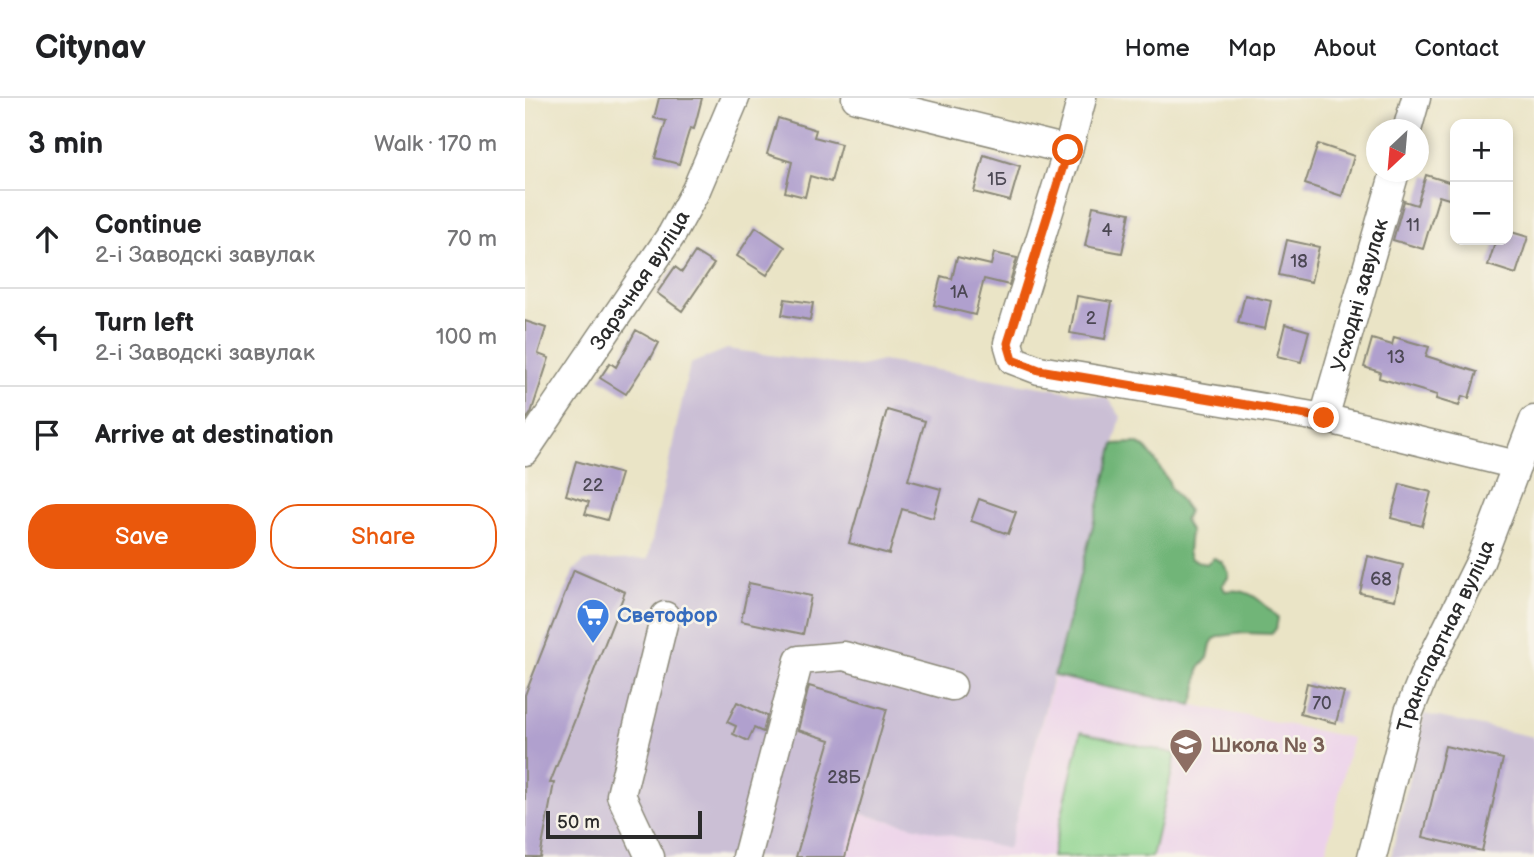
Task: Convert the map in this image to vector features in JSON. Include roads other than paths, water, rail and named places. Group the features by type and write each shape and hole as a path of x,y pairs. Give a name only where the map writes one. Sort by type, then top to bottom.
{"street":[{"name":"Зарэчная вуліца","path":"525,451 672,234 695,190 735,98"},
{"path":"856,98 1068,150"},
{"path":"1082,98 1008,343 1013,360 1039,370 1324,418 1517,465"},
{"path":"1410,119 1416,98"},
{"name":"Усходні завулак","path":"1324,418 1392,182"},
{"name":"Транспартная вуліца","path":"1372,857 1409,712 1423,677 1480,562 1533,426"},
{"path":"650,857 621,795 666,616"},
{"path":"747,857 799,660 844,656 952,686"}],"place":[{"name":"Светофор","path":"593,645"},
{"name":"Школа № 3","path":"1186,775"}]}
